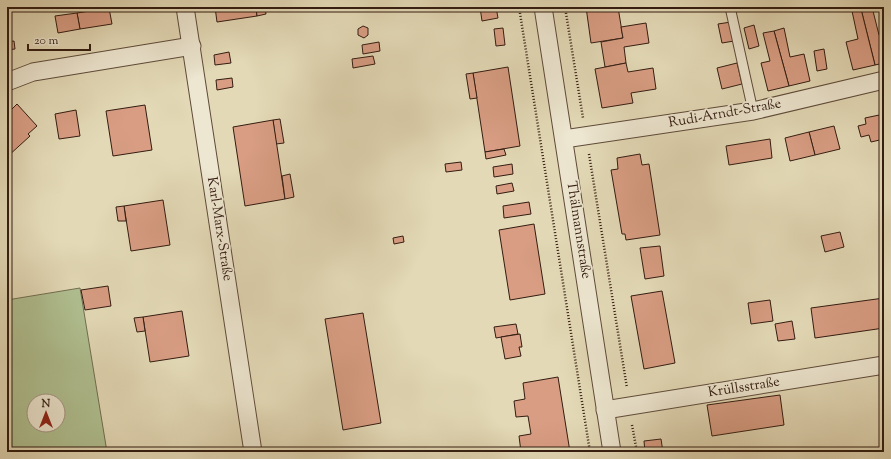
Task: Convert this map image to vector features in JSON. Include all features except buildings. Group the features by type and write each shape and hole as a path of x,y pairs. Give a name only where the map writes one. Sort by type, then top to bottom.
{"street":[{"name":"Karl-Marx-Straße","path":"185,7 253,452"},
{"name":"Thälmannstraße","path":"543,7 612,452"},
{"path":"7,82 33,72 192,46"},
{"name":"Rudi-Arndt-Straße","path":"564,139 753,111 884,80"},
{"name":"Krüllsstraße","path":"605,410 884,365"}],"lane":[{"path":"730,7 753,111"}],"path":[{"path":"519,7 590,452"},
{"path":"565,7 637,452"}],"green space":[{"path":"80,288 107,452 7,452 7,300"}]}
